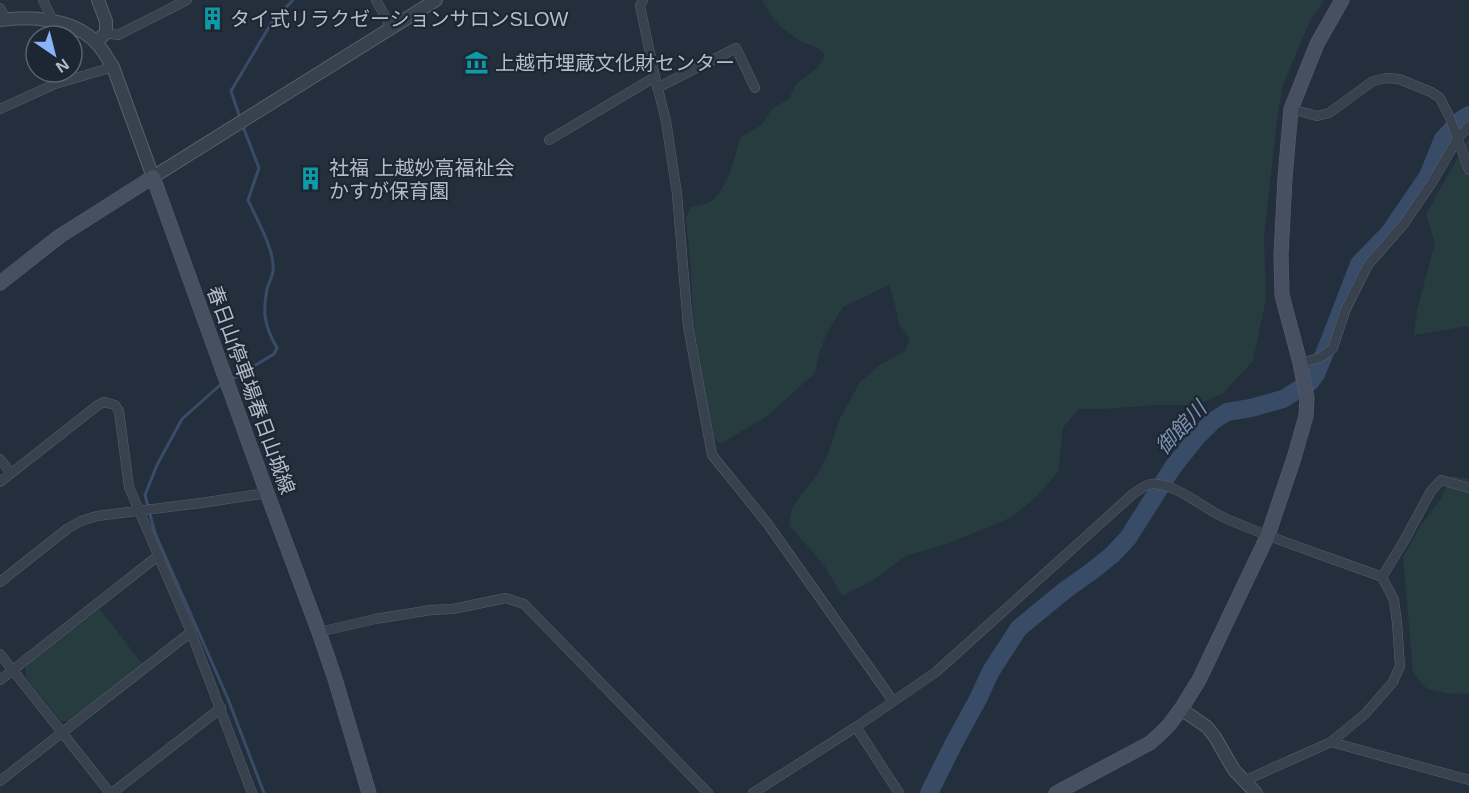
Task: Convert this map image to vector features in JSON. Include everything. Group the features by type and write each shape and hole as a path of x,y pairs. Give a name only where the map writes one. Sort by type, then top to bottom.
{"main road":[{"path":"1056,793 1150,743 1181,709 1199,680 1268,535 1306,416 1307,398 1282,295 1281,255 1291,109 1317,44 1342,0"},
{"path":"0,283 60,236 153,177"},
{"name":"春日山停車場春日山城線","path":"153,177 319,632 369,793"}],"street":[{"path":"43,0 53,21"},
{"path":"98,0 106,21 106,33"},
{"path":"95,42 106,33 118,35 173,3 187,0"},
{"path":"376,0 392,29"},
{"path":"2,16 53,21 79,30 95,42 113,67 153,177 436,0"},
{"path":"643,0 640,6 666,121 677,194 688,326 712,455 767,523 893,701"},
{"path":"657,87 736,48 755,88"},
{"path":"0,109 55,84 113,67"},
{"path":"549,140 655,77"},
{"path":"1291,109 1317,117 1329,113 1373,81 1386,78 1399,79 1440,98 1450,118 1469,170"},
{"path":"1300,363 1319,358 1333,348 1345,311 1368,265 1403,225 1458,138 1469,126"},
{"path":"0,482 98,405 104,402 115,405 119,411 129,487 191,632 252,793"},
{"path":"0,459 11,473"},
{"path":"1382,578 1431,491 1441,480 1469,488"},
{"path":"753,793 936,672 1132,494 1144,486 1155,483 1192,498 1224,518 1382,578 1394,600 1398,622 1400,666 1394,682 1365,714 1331,742 1244,781"},
{"path":"0,582 67,529 81,521 97,516 267,493"},
{"path":"0,680 159,555"},
{"path":"319,632 375,619 431,610 453,609 506,598 524,604 708,793"},
{"path":"0,781 191,632"},
{"path":"0,654 111,793 220,708"},
{"path":"1181,709 1207,728 1215,737 1234,770 1256,793"},
{"path":"856,727 898,793"},
{"path":"1331,742 1469,780"}],"green space":[{"path":"762,0 1324,0 1310,21 1282,87 1264,237 1266,299 1253,361 1222,394 1196,405 1078,409 1063,428 1058,472 1038,495 1012,517 947,544 906,556 873,580 842,596 824,565 789,525 792,508 817,475 828,454 839,420 860,382 880,365 905,351 910,338 899,325 889,285 843,307 826,335 815,373 766,417 720,444 709,433 693,330 686,218 690,207 713,200 723,188 740,138 761,125 772,109 790,98 797,84 817,67 825,55 818,48 802,42 783,28 771,15"},
{"path":"1469,138 1469,326 1414,335 1417,310 1435,243 1426,214"},
{"path":"1453,476 1469,479 1469,693 1450,694 1427,689 1413,673 1403,557"},
{"path":"100,609 143,665 70,721 61,721 26,677 26,666"}],"waterway":[{"path":"240,118 231,91 272,22 293,0"},
{"name":"御館川","path":"929,793 991,671 1019,628 1112,555 1128,538 1173,467 1213,421 1227,412 1283,399 1310,382 1316,374 1359,264 1389,233 1428,176 1443,139 1462,119 1469,115"},
{"path":"229,381 274,354 277,348 267,326 265,313 267,289 273,263 265,235 248,200 259,168 242,124"},
{"path":"223,384 182,419 157,465 145,495 155,533 228,699 264,793"}],"place":[{"name":"タイ式リラクゼーションサロンSLOW","path":"212,19"},
{"name":"上越市埋蔵文化財センター","path":"477,63"},
{"name":"社福 上越妙高福祉会 かすが保育園","path":"311,179"}]}
